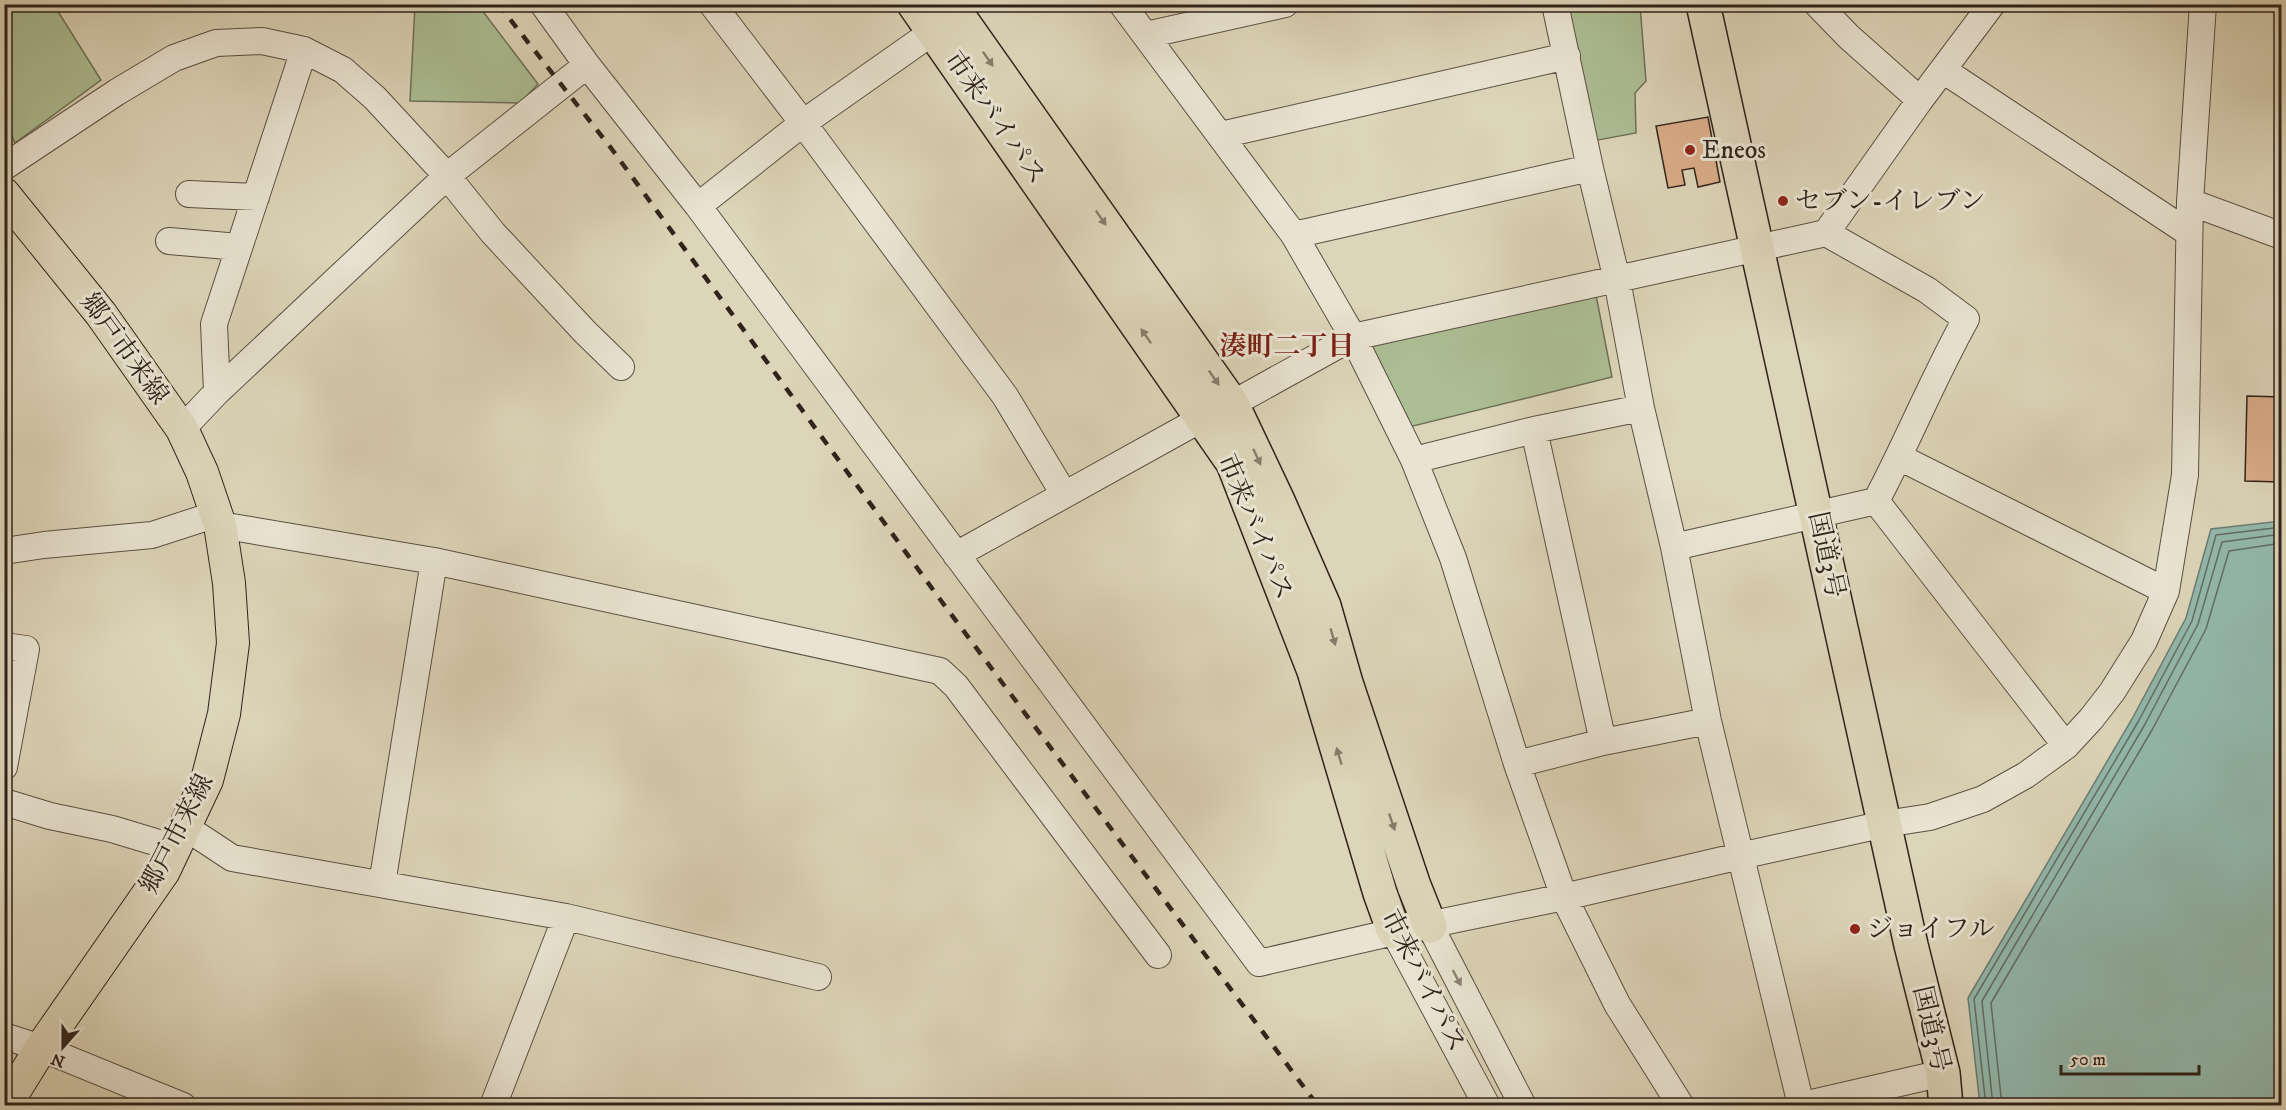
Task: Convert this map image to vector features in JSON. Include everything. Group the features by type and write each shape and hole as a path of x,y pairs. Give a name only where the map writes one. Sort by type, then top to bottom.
{"highway":[{"name":"市来バイパス","path":"914,4 951,13 1232,404 1324,606 1346,683 1414,886 1430,926"},
{"name":"国道3号","path":"1703,4 1944,1087"},
{"name":"市来バイパス","path":"951,13 1233,463 1314,671 1394,932"}],"main road":[{"name":"郷戸市来線","path":"4,194 100,314 183,429 202,472 219,520 229,583 233,643 224,714 207,780 164,871 41,1048 5,1106"}],"street":[{"path":"543,4 587,65 698,206 1259,963 1885,824 1930,817 1983,799 2026,775 2066,746 2112,692 2144,641 2166,591 2185,475 2190,202 2203,4"},
{"path":"712,4 1005,396 1064,495"},
{"path":"1122,4 1294,235 1353,337 1414,460 1452,558 1517,764 1564,897 1617,1004 1681,1106"},
{"path":"1146,35 1285,4"},
{"path":"1555,4 1617,280 1641,408 1674,547 1708,721 1800,1105 1944,1087"},
{"path":"1817,4 1849,37 1920,100"},
{"path":"1232,404 1353,337 1826,232 1992,4"},
{"path":"698,206 803,123 951,13"},
{"path":"4,167 117,92 174,58 216,43 262,41 304,50 343,70 375,98 447,176 493,233 585,333 621,367"},
{"path":"217,392 214,324 304,50"},
{"path":"1221,135 1567,56"},
{"path":"183,429 217,392 447,176 587,65"},
{"path":"1944,70 2189,233"},
{"path":"1294,235 1590,168"},
{"path":"189,194 256,197"},
{"path":"2190,202 2282,236"},
{"path":"1674,547 1876,501 1899,457 1941,364 1966,319 1927,290 1826,232"},
{"path":"169,242 239,247"},
{"path":"1414,460 1534,430 1641,408"},
{"path":"956,555 1203,418"},
{"path":"1534,430 1603,742"},
{"path":"1899,457 2166,591"},
{"path":"1876,501 2066,746"},
{"path":"4,551 152,535 219,520 434,561 939,671 956,686 1158,955"},
{"path":"382,884 434,561"},
{"path":"4,646 26,649 4,767"},
{"path":"1517,764 1603,742 1708,721"},
{"path":"4,802 50,816 112,829 180,838 232,858 566,917 818,977"},
{"path":"493,1106 566,917"},
{"name":"市来バイパス","path":"1430,926 1523,1106"},
{"name":"市来バイパス","path":"1394,932 1487,1106"},
{"path":"4,1036 41,1048 183,1106"}],"green space":[{"path":"4,5 54,5 101,80 15,143 5,121"},
{"path":"415,5 478,5 538,84 520,103 410,101"},
{"path":"1568,5 1640,5 1646,81 1635,93 1636,133 1593,141"},
{"path":"1595,290 1612,377 1409,427 1361,342"}],"water":[{"path":"2281,521 2281,1105 1980,1105 1968,998 2132,719 2186,618 2211,529"}],"building":[{"path":"1708,117 1720,182 1698,187 1694,168 1682,170 1685,185 1668,188 1656,126"},
{"path":"2247,396 2282,397 2282,482 2245,481"}],"railway":[{"path":"498,4 611,148 942,602 1318,1106"}],"place":[{"name":"Eneos","path":"1690,150"},
{"name":"セブン-イレブン","path":"1783,201"},
{"name":"ジョイフル","path":"1855,929"}],"district":[{"name":"湊町二丁目","path":"1287,347"}]}
